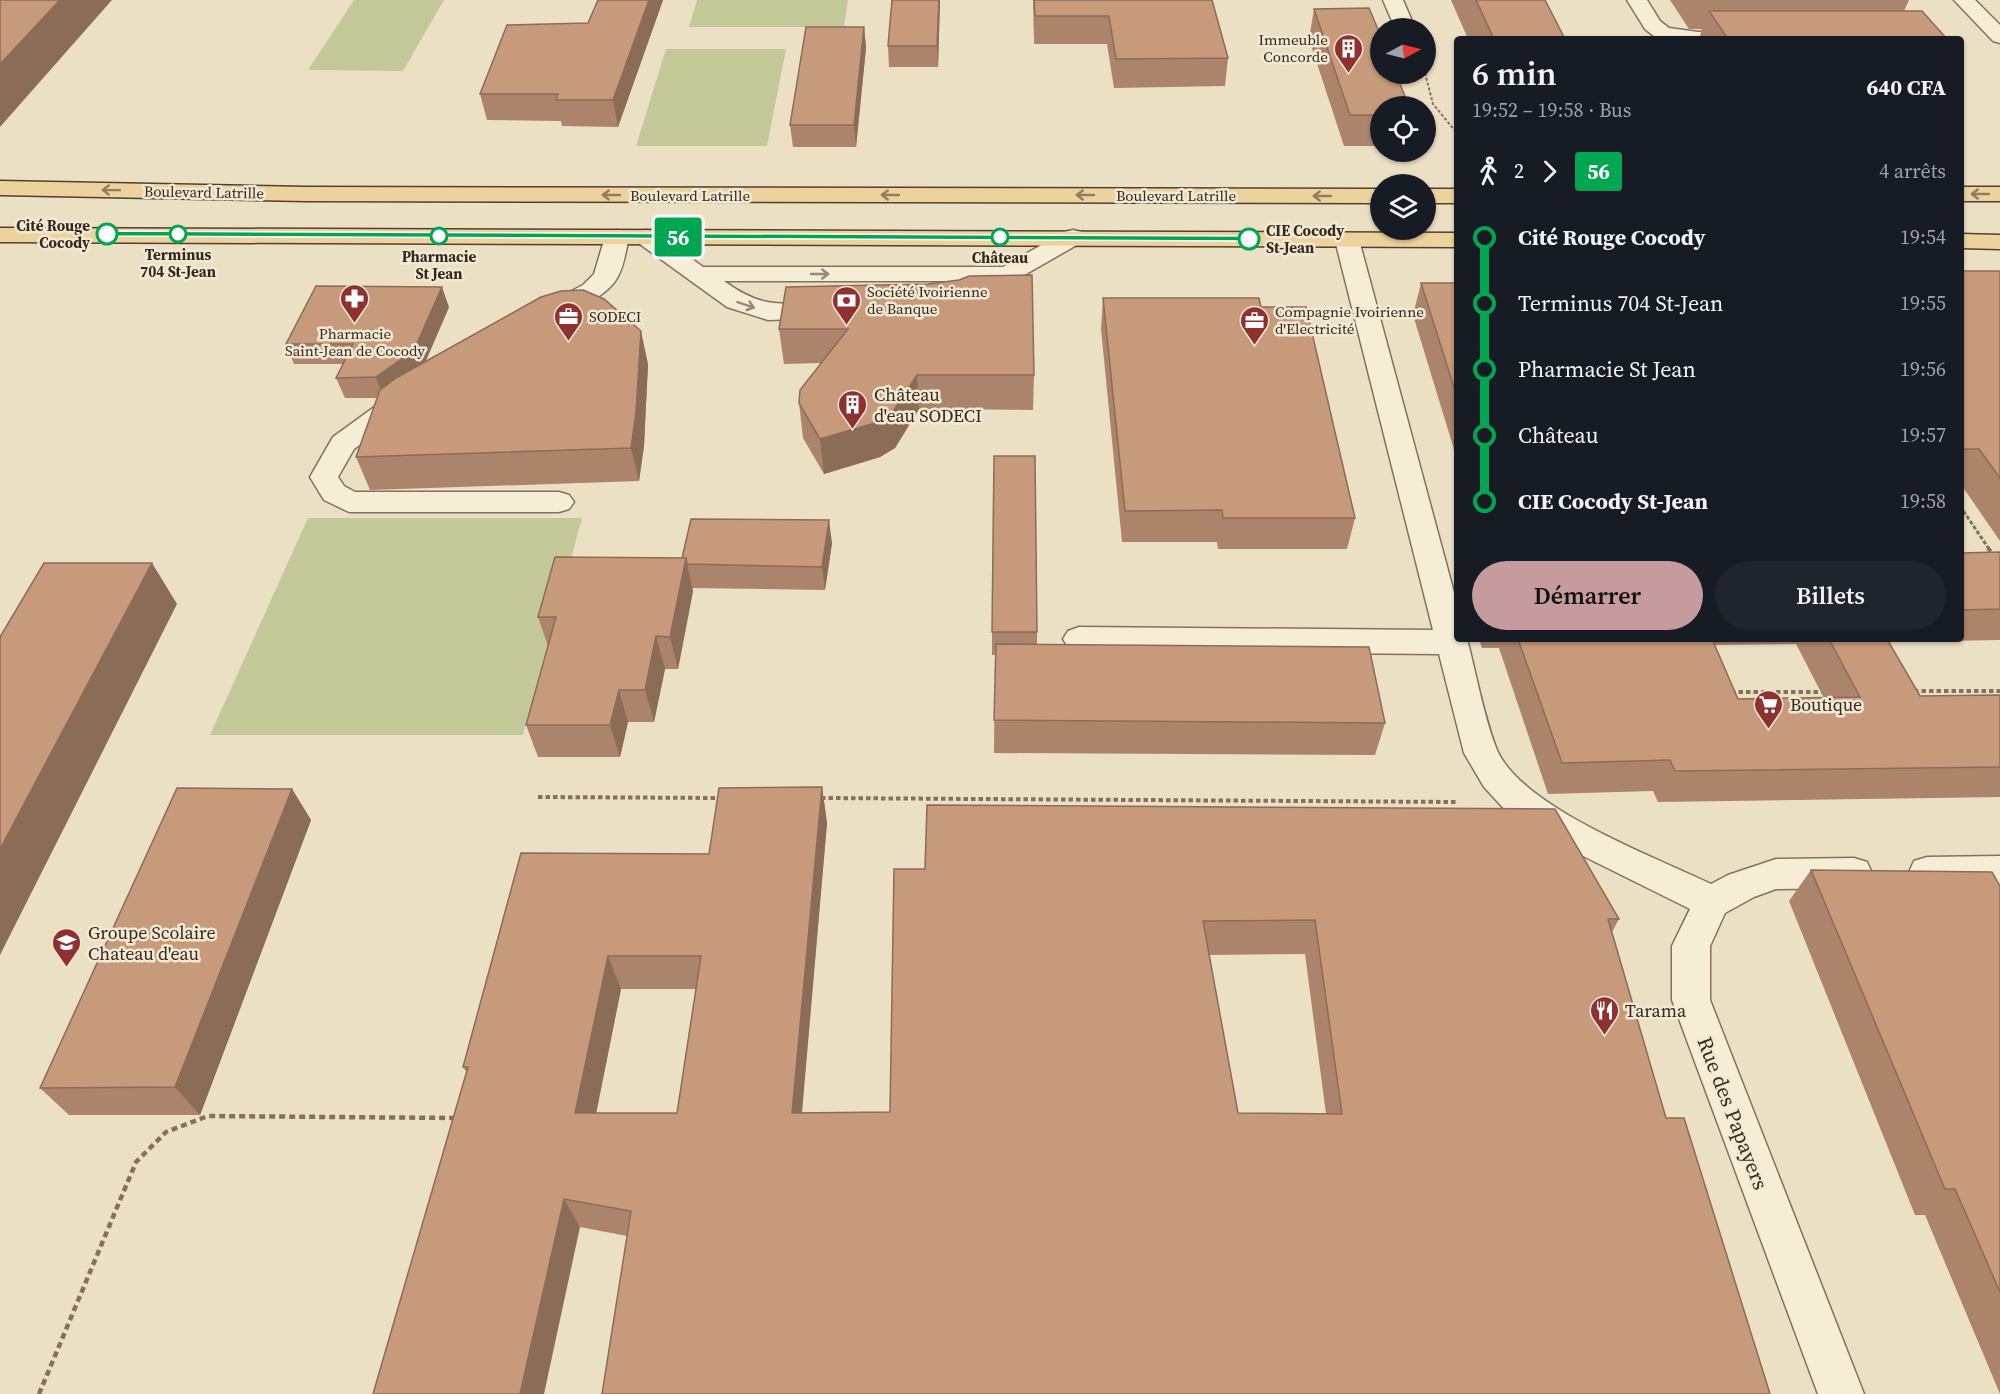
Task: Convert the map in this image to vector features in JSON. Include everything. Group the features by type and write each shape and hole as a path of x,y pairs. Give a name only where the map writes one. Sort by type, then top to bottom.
{"main road":[{"name":"Boulevard Latrille","path":"0,188 306,194 1370,196"},
{"path":"1964,194 2000,194"},
{"path":"1436,196 1454,196"},
{"path":"0,235 1454,240"},
{"path":"1964,241 2000,242"}],"street":[{"path":"1393,0 1401,18"},
{"path":"1637,0 1655,28 1672,36"},
{"path":"1964,0 2000,37"},
{"path":"531,322 592,290 606,277 617,237"},
{"path":"646,237 736,302 768,312 848,310"},
{"path":"949,304 959,302 1073,237"},
{"path":"1347,240 1481,753 1496,777 1519,802 1568,832 1712,902 1741,886 1776,874 2000,871"},
{"path":"698,274 1010,274"},
{"path":"428,381 343,443 324,477 334,493 349,502 559,502"},
{"path":"1079,639 1452,642"},
{"name":"Rue des Papayers","path":"1712,902 1690,946 1691,1000 1841,1394"}],"path":[{"path":"1428,84 1433,104 1454,130"},
{"path":"1964,512 1994,558"},
{"path":"1905,692 2000,691"},
{"path":"1727,692 1834,692"},
{"path":"538,797 729,798"},
{"path":"813,798 1519,802"},
{"path":"39,1394 136,1162 166,1132 208,1116 459,1118"}],"green space":[{"path":"354,0 444,0 403,71 308,70"},
{"path":"697,0 848,0 844,27 689,27"},
{"path":"666,49 786,49 767,146 636,146"},
{"path":"308,518 582,518 523,735 210,735"}],"building":[{"path":"60,0 0,64 0,1"},
{"path":"598,0 649,0 613,100 556,100 558,94 480,94 507,25 588,23"},
{"path":"892,0 939,0 937,46 888,46"},
{"path":"1034,0 1212,0 1228,58 1116,59 1109,16 1035,16"},
{"path":"1476,0 1545,0 1563,36 1493,36"},
{"path":"1369,8 1373,18 1370,18 1370,84 1400,84 1405,96 1370,96 1370,115 1350,115 1314,9"},
{"path":"1709,11 1922,11 1944,36 1726,36"},
{"path":"806,27 864,27 854,125 790,125"},
{"path":"1964,271 2000,271 2000,478 1979,449 1964,449"},
{"path":"1032,275 1034,375 917,375 892,413 878,422 820,439 799,403 800,390 848,329 779,329 786,287 928,284 959,280 969,276"},
{"path":"1421,283 1454,283 1454,388"},
{"path":"316,286 442,287 414,350 376,377 336,378 353,344 286,344"},
{"path":"583,290 604,299 641,331 636,412 631,448 356,457 380,390 396,378 541,297 561,291"},
{"path":"1103,298 1259,298 1261,307 1306,307 1355,518 1223,518 1222,510 1125,511"},
{"path":"994,456 1035,456 1037,632 992,632"},
{"path":"691,519 829,520 822,567 687,564 686,558 682,558"},
{"path":"2000,552 2000,609 1964,610 1964,553"},
{"path":"555,557 686,558 670,637 656,636 645,690 619,690 610,725 526,725 556,617 538,617"},
{"path":"44,563 152,563 0,849 0,637"},
{"path":"1519,642 1713,642 1738,699 1860,697 1831,642 1889,642 1920,696 2000,695 2000,767 1675,771 1670,760 1562,763"},
{"path":"996,644 1369,647 1385,723 994,720"},
{"path":"822,787 792,1113 890,1112 894,869 925,869 927,805 1555,809 1619,919 1608,919 1666,1118 1684,1118 1770,1394 602,1394 631,1211 564,1199 520,1394 373,1394 468,1067 463,1067 521,853 709,854 719,788","holes":["1315,920 1342,1114 1238,1113 1203,921","608,956 701,956 677,1113 575,1113"]},
{"path":"177,788 292,789 175,1087 40,1088"},
{"path":"1811,870 1992,872 2000,886 2000,1292 1955,1189 1945,1189"}],"bus line":[{"name":"56","path":"107,234 1249,239"}],"place":[{"name":"Immeuble Concorde","path":"1349,74"},
{"name":"Cité Rouge Cocody","path":"107,234"},
{"name":"Terminus 704 St-Jean","path":"178,234"},
{"name":"Pharmacie St Jean","path":"439,236"},
{"name":"Château","path":"1000,237"},
{"name":"CIE Cocody St-Jean","path":"1249,239"},
{"name":"Pharmacie Saint-Jean de Cocody","path":"355,324"},
{"name":"Société Ivoirienne de Banque","path":"846,326"},
{"name":"SODECI","path":"568,342"},
{"name":"Compagnie Ivoirienne d'Electricité","path":"1254,346"},
{"name":"Château d'eau SODECI","path":"853,430"},
{"name":"Boutique","path":"1769,730"},
{"name":"Groupe Scolaire Chateau d'eau","path":"67,968"},
{"name":"Tarama","path":"1604,1036"}]}
